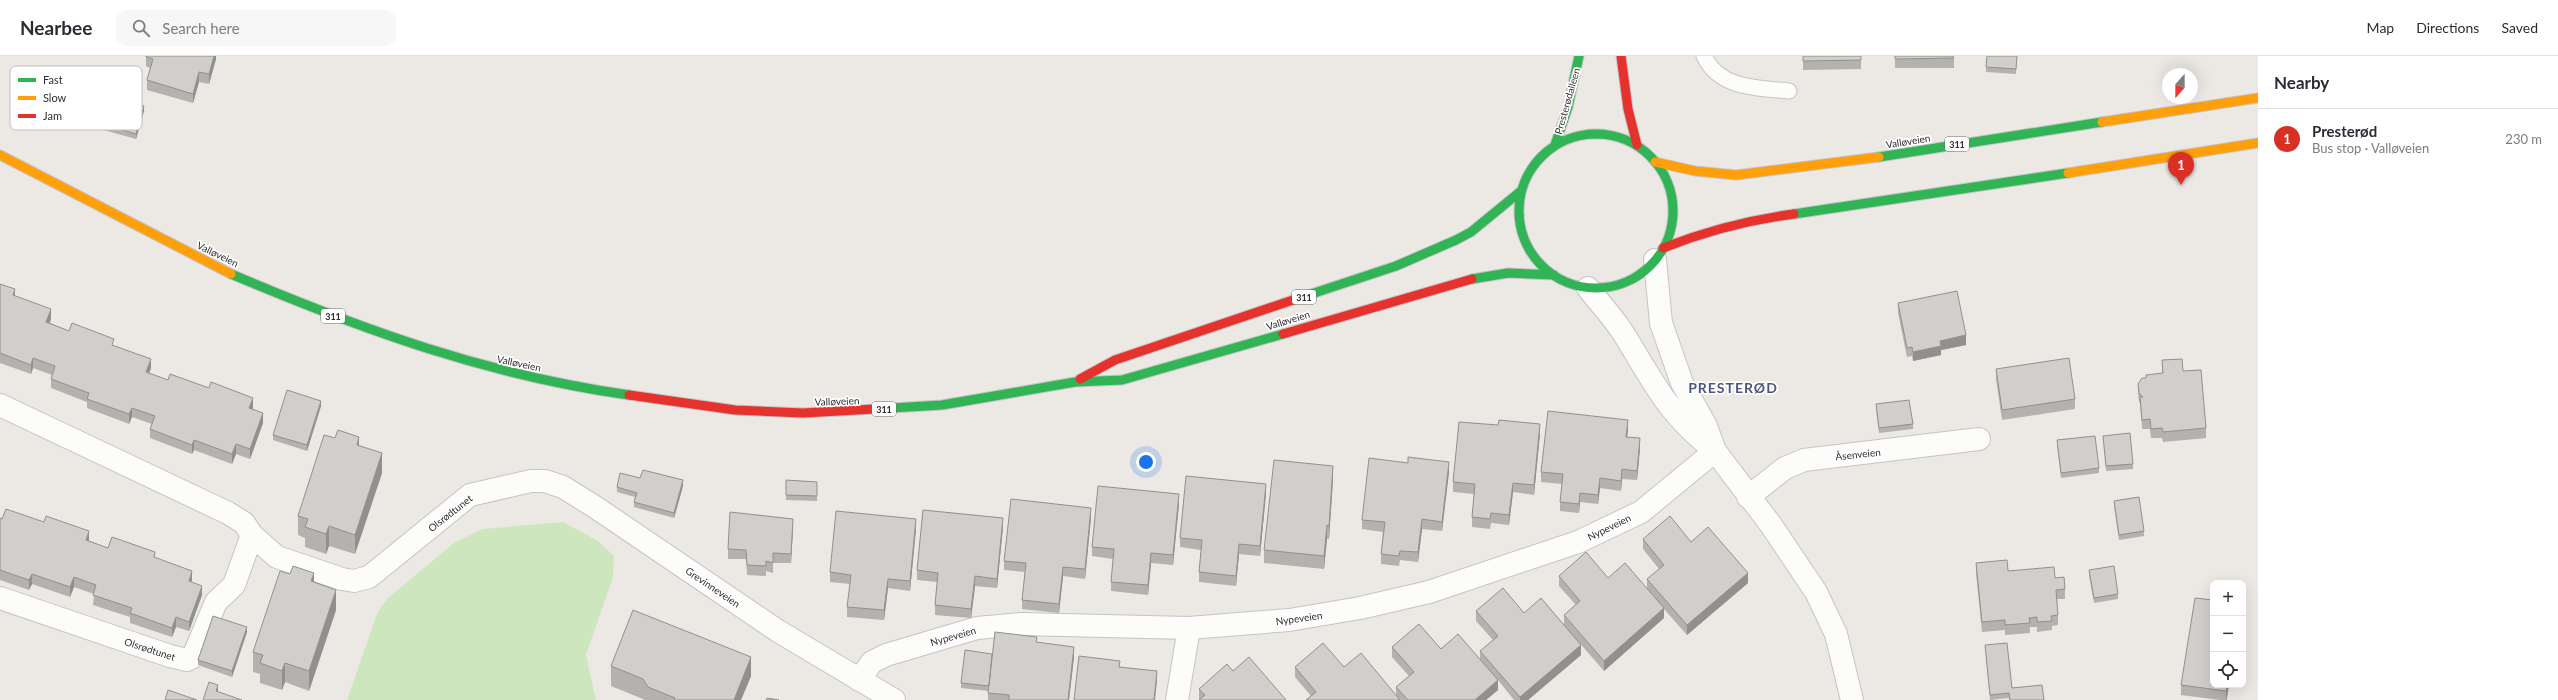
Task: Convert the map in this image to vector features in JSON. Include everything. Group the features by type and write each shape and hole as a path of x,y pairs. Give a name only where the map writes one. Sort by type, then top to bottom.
{"main road":[{"name":"Presterødalleen","path":"1554,146 1568,107 1579,56"},
{"path":"1621,56 1628,109 1637,146"},
{"name":"Valløveien","path":"1655,162 1702,172 1736,175 1850,162 2258,98"},
{"name":"311","path":"1587,134 1622,138 1637,146 1655,162 1665,177 1671,195 1673,213 1670,231 1659,254 1641,273 1625,282 1607,287 1588,288 1570,284 1541,266 1524,238 1519,223 1521,191 1528,173 1540,157 1554,146 1570,138 1587,134"},
{"name":"311","path":"1659,254 1721,226 1754,219 1857,206 2258,143"},
{"name":"Valløveien","path":"0,155 226,272 309,307 410,344 492,369 600,391 692,405 803,413 942,405 1075,382 1122,380 1145,375 1477,277 1508,273 1554,275"},
{"name":"Valløveien","path":"1075,382 1115,360 1389,268 1441,247 1471,232 1521,191"}],"street":[{"path":"1659,254 1660,323 1682,383 1706,426 1715,451"},
{"path":"1588,288 1624,335 1656,388 1678,418 1715,451 1748,497 1771,525 1816,592 1836,634 1852,700"},
{"name":"Olsrødtunet","path":"0,405 228,513 244,523 252,535 277,557 342,580 354,581 369,577 470,495 531,481"},
{"name":"Åsenveien","path":"1748,497 1785,468 1804,460 1979,439"},
{"name":"Nypeveien","path":"859,680 872,662 886,655 977,628 1021,624 1189,628 1289,620 1360,608 1429,592 1571,544 1641,512 1715,451"},
{"name":"Grevinneveien","path":"531,481 545,481 562,488 588,503 778,631 894,700"},
{"name":"Olsrødtunet","path":"0,598 170,656 187,660 193,657 216,602 234,585 252,535"},
{"path":"1178,700 1189,628"}],"lane":[{"path":"1704,56 1712,68 1724,79 1738,85 1789,91"}],"green space":[{"path":"563,522 598,541 614,556 613,577 586,655 596,700 347,700 378,611 388,598 455,542 483,529"}],"building":[{"path":"146,56 214,56 209,74 199,72 193,94 147,80 153,59"},
{"path":"1803,56 1861,56 1861,60 1803,61"},
{"path":"1895,56 1953,56 1954,58 1895,59"},
{"path":"1987,56 2017,56 2016,69 1986,67"},
{"path":"122,130 137,130 136,134"},
{"path":"0,284 15,289 13,295 51,309 46,322 69,331 72,323 114,339 112,345 151,359 146,372 168,380 170,374 209,388 211,382 253,398 249,408 263,413 250,449 236,444 232,454 194,440 192,445 150,429 155,416 132,408 129,414 87,399 89,393 51,379 55,366 33,358 31,365 0,353"},
{"path":"1957,291 1966,335 1940,341 1941,346 1913,352 1912,347 1907,348 1898,303"},
{"path":"2069,358 2075,399 2002,410 1996,369"},
{"path":"2182,359 2183,371 2201,370 2206,428 2163,432 2162,428 2151,429 2150,419 2142,420 2140,397 2143,397 2139,393 2138,384 2142,378 2146,378 2146,375 2163,373 2162,360"},
{"path":"287,390 321,401 307,445 273,435"},
{"path":"1909,400 1913,424 1879,428 1876,404"},
{"path":"1548,411 1628,420 1626,437 1640,438 1637,471 1622,469 1621,481 1600,478 1598,495 1580,493 1579,504 1560,502 1563,474 1541,472"},
{"path":"1499,420 1540,424 1534,485 1513,483 1509,515 1491,513 1490,519 1472,517 1475,484 1453,482 1459,422 1498,425"},
{"path":"338,430 359,437 357,445 382,453 355,535 329,526 326,534 305,527 308,519 298,516 324,435 335,438"},
{"path":"2130,433 2133,464 2106,466 2103,436"},
{"path":"2095,436 2099,468 2061,473 2057,440"},
{"path":"1408,457 1449,462 1442,522 1422,519 1418,552 1400,551 1399,556 1381,554 1385,522 1362,520 1369,458 1408,463"},
{"path":"1274,460 1333,466 1329,526 1327,525 1324,556 1264,550"},
{"path":"643,470 683,480 674,513 634,502 637,493 617,487 620,473 640,478"},
{"path":"1186,476 1266,484 1260,546 1239,544 1236,576 1199,572 1202,540 1180,538"},
{"path":"786,480 817,482 817,496 786,495"},
{"path":"1098,486 1179,494 1173,555 1151,553 1148,585 1111,582 1114,549 1092,547"},
{"path":"2139,497 2144,531 2119,535 2114,501"},
{"path":"1011,499 1091,508 1085,569 1063,567 1059,604 1022,600 1026,563 1004,561"},
{"path":"6,509 44,522 46,516 89,531 86,540 108,548 112,537 155,552 154,557 192,571 189,581 202,586 189,622 176,617 172,628 130,613 132,608 93,595 96,585 74,577 70,587 32,574 29,580 0,570 0,518 2,519"},
{"path":"923,510 1003,518 997,579 975,576 971,609 935,605 938,573 917,570"},
{"path":"836,511 916,519 910,581 888,579 884,610 847,607 851,575 830,572"},
{"path":"730,512 793,519 791,554 773,553 773,563 766,561 766,566 747,565 746,550 728,549"},
{"path":"1670,516 1691,542 1708,527 1748,573 1687,625 1647,579 1664,565 1643,539"},
{"path":"1586,552 1608,578 1625,563 1664,608 1604,661 1564,615 1580,601 1559,576"},
{"path":"2007,560 2008,571 2054,567 2055,578 2064,577 2065,589 2056,590 2058,615 2051,616 2052,621 2037,622 2037,617 2029,618 2030,623 2005,625 2005,620 1982,622 1976,563"},
{"path":"293,566 314,573 311,581 336,590 309,671 285,663 282,671 260,663 263,655 253,652 280,571 290,574"},
{"path":"2114,566 2118,594 2094,598 2089,570"},
{"path":"1503,588 1524,613 1541,598 1581,645 1520,697 1480,651 1498,636 1476,611"},
{"path":"2195,598 2210,600 2210,688 2226,688 2226,691 2181,685"},
{"path":"633,610 751,657 734,700 674,700 675,698 648,687 643,679 611,666"},
{"path":"213,616 247,627 232,671 198,660"},
{"path":"1419,624 1441,649 1458,634 1498,680 1475,700 1408,700 1396,687 1414,672 1392,647"},
{"path":"995,632 1037,637 1036,642 1074,647 1068,700 1009,700 1009,695 988,693"},
{"path":"1323,643 1344,667 1361,653 1400,700 1306,700 1316,692 1295,667"},
{"path":"2007,643 2012,688 2042,685 2044,700 2010,700 2009,693 1990,695 1985,645"},
{"path":"965,650 992,654 989,686 961,683"},
{"path":"1079,656 1120,661 1119,667 1157,671 1154,700 1074,700"},
{"path":"1249,657 1286,700 1199,700 1205,695 1199,689 1227,664 1233,671"},
{"path":"209,682 218,685 216,691 242,700 203,700"},
{"path":"168,690 197,700 165,700"},
{"path":"767,698 779,700 766,700"}],"traffic: fast":[{"path":"1555,145 1568,107 1579,56"},
{"path":"1879,157 2102,122"},
{"path":"1588,134 1604,134 1618,137 1632,143 1639,147 1655,162 1664,175 1670,189 1673,211 1670,233 1664,247 1660,254 1645,270 1632,279 1618,285 1604,288 1588,288 1574,285 1553,275 1532,254 1522,233 1519,219 1519,203 1522,189 1532,168 1553,147 1574,137 1588,134"},
{"path":"1794,214 2068,173"},
{"path":"1293,300 1396,266 1456,240 1471,232 1521,191"},
{"path":"1472,279 1508,273 1554,275"},
{"path":"231,274 377,332 475,363 525,376 629,395"},
{"path":"875,409 942,405 1075,382 1122,380 1283,334"}],"traffic: slow":[{"path":"2102,122 2258,98"},
{"path":"2068,173 2258,143"},
{"path":"0,155 231,274"},
{"path":"1655,162 1695,171 1736,175 1879,157"}],"traffic: jam":[{"path":"1621,56 1628,109 1637,145"},
{"path":"1663,248 1695,236 1727,227 1760,219 1794,214"},
{"path":"1283,334 1472,279"},
{"path":"1080,379 1115,360 1293,300"},
{"path":"629,395 735,410 803,413 875,409"}],"place":[{"name":"Presterød","path":"2181,185"}],"district":[{"name":"PRESTERØD","path":"1733,387"}]}
